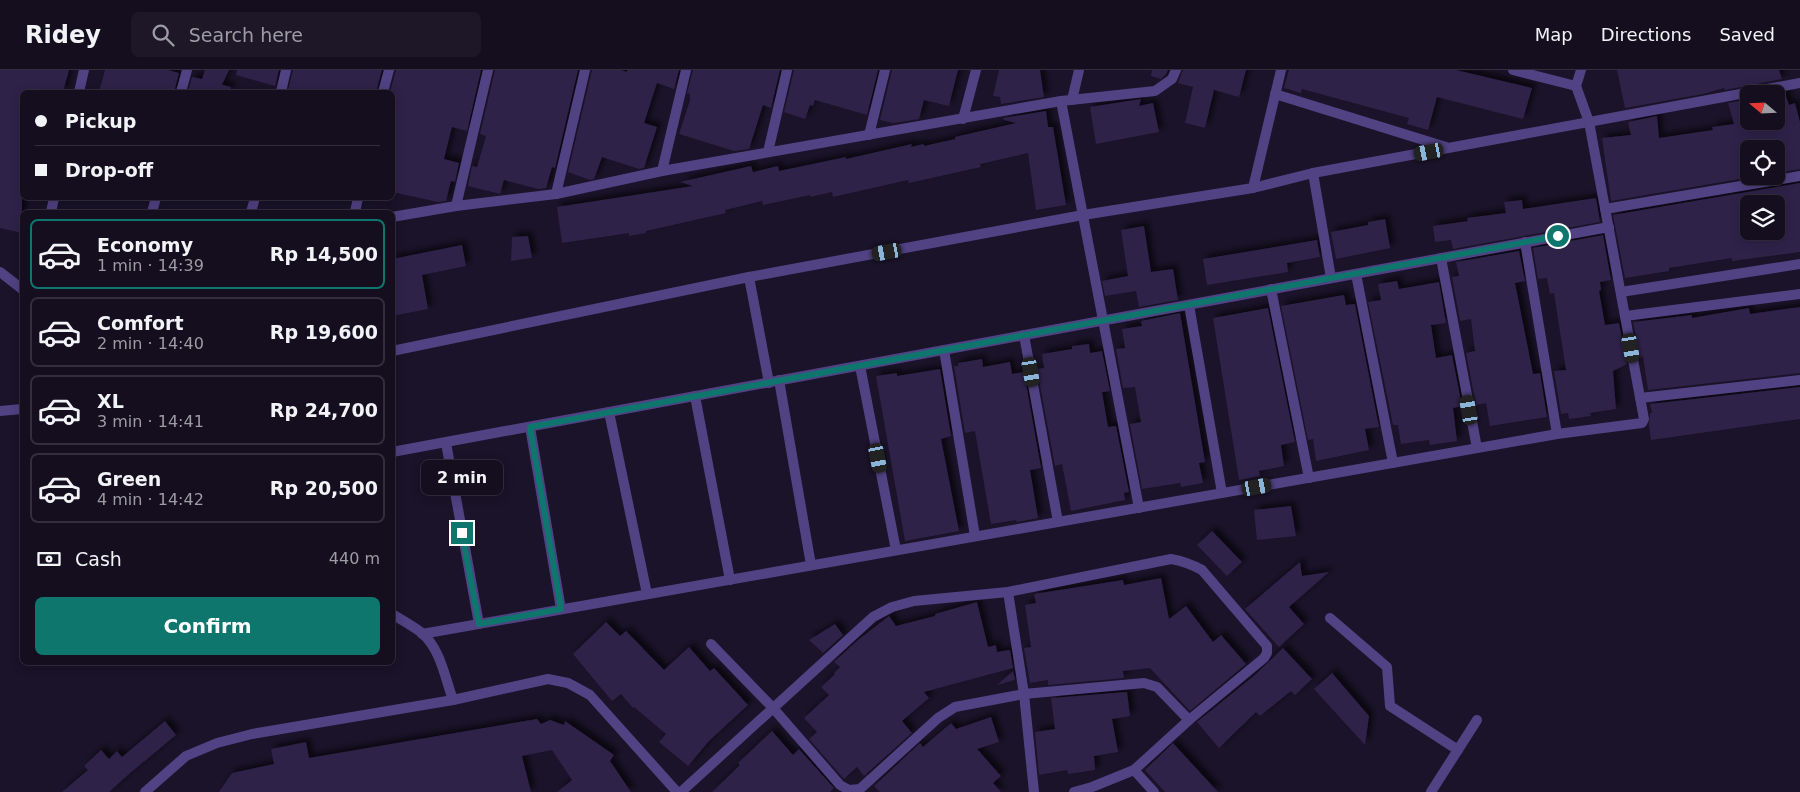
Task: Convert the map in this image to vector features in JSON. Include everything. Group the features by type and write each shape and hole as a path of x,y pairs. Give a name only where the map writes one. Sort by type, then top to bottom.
{"street":[{"path":"79,90 84,70"},
{"path":"182,90 187,70"},
{"path":"281,90 286,70"},
{"path":"384,90 389,70"},
{"path":"456,206 488,70"},
{"path":"556,194 585,70"},
{"path":"662,171 686,70"},
{"path":"768,152 787,70"},
{"path":"869,135 885,70"},
{"path":"963,118 976,70"},
{"path":"1079,70 1066,101 1083,215 1139,508"},
{"path":"395,217 456,206 556,194 662,171 963,118 1066,101 1155,91 1172,79 1176,70"},
{"path":"1253,188 1281,70"},
{"path":"1513,70 1576,86"},
{"path":"422,634 1476,448 1557,434 1642,423 1644,419 1589,122 1576,86 1581,70"},
{"path":"395,350 749,277 1083,215 1253,188 1312,173 1800,83"},
{"path":"1275,94 1449,148"},
{"path":"1312,173 1331,278"},
{"path":"1605,209 1800,176"},
{"path":"395,451 1608,227"},
{"path":"1525,242 1557,434"},
{"path":"1441,258 1476,448"},
{"path":"1620,292 1800,264"},
{"path":"0,272 20,287"},
{"path":"1356,274 1393,463"},
{"path":"749,277 774,382 811,565"},
{"path":"1271,289 1309,478"},
{"path":"1625,316 1800,294"},
{"path":"1189,304 1222,493"},
{"path":"1024,335 1058,522"},
{"path":"944,350 976,536"},
{"path":"860,366 896,550"},
{"path":"1640,398 1800,380"},
{"path":"695,396 730,580"},
{"path":"0,410 20,409"},
{"path":"609,412 647,594"},
{"path":"530,427 561,609"},
{"path":"446,442 479,624"},
{"path":"681,792 873,616 892,607 914,601 1008,592 1171,560 1186,562 1202,570 1267,646 1267,653 1264,658 1189,720 1134,770 1092,787 1074,792"},
{"path":"1008,592 1024,694 1034,792"},
{"path":"395,615 422,634 439,656 453,700"},
{"path":"1330,618 1387,667 1390,706 1458,750"},
{"path":"711,644 772,708 840,785 849,790 860,789 938,718 955,707 1024,694 1144,684 1157,687 1189,720"},
{"path":"145,792 186,756 217,743 252,734 453,700 548,679 568,683 590,695 677,792"},
{"path":"1431,792 1477,720"},
{"path":"1134,770 1154,792"}],"building":[{"path":"0,70 69,70 64,90 20,90 20,200 22,200 22,210 20,210 20,233 0,228"},
{"path":"105,70 168,70 179,73 175,90 100,90"},
{"path":"205,70 229,70 222,85 231,87 230,90 189,90 192,77 202,79"},
{"path":"237,70 279,70 275,86 236,75"},
{"path":"293,70 382,70 377,90 288,90"},
{"path":"396,70 481,70 467,131 452,127 444,159 459,163 455,182 451,181 446,201 438,202 395,193 395,90 391,90"},
{"path":"495,70 578,70 555,168 552,167 546,188 538,189 504,180 500,194 468,186 472,166 477,167 486,136 480,134"},
{"path":"592,70 621,70 627,72 627,70 679,70 674,89 657,83 644,123 657,127 644,168 639,169 602,157 594,179 590,180 568,172"},
{"path":"693,70 780,70 771,108 763,105 749,149 734,151 679,134 690,100 690,94 687,93"},
{"path":"794,70 878,70 867,115 815,100 813,106 810,105 805,119 784,112"},
{"path":"892,70 958,70 949,106 924,100 919,119 894,123 880,120"},
{"path":"999,70 1040,70 1044,97 1001,104 1000,97 993,96"},
{"path":"1152,70 1168,70 1161,79 1151,76"},
{"path":"1183,70 1246,70 1239,97 1214,90 1205,128 1185,123 1193,87 1178,83"},
{"path":"1289,70 1456,70 1532,88 1523,119 1437,97 1428,130 1407,124 1409,118 1302,89 1301,93 1284,88"},
{"path":"1617,70 1779,70 1782,79 1751,85 1740,85 1740,87 1725,90 1724,88 1703,94 1625,108"},
{"path":"1785,93 1789,105 1795,103 1800,122 1800,169 1785,172 1785,140 1740,140 1740,179 1611,201 1602,138 1631,135 1628,122 1657,116 1659,138 1713,130 1712,127 1734,124 1728,103 1740,101 1740,130 1785,130"},
{"path":"1141,99 1139,106 1153,103 1159,132 1096,144 1090,107"},
{"path":"1046,111 1048,127 1053,127 1066,205 1036,210 1028,153 980,164 981,167 909,183 908,180 833,197 832,192 763,205 762,201 725,210 726,213 646,231 646,233 629,236 629,233 562,243 557,207 693,186 680,182 751,166 753,172 778,166 779,171 846,157 846,159 912,144 911,147 924,144 924,146 1016,123 1004,120 1003,118"},
{"path":"1800,183 1800,252 1732,261 1732,258 1669,268 1669,271 1625,278 1613,215"},
{"path":"1596,198 1600,222 1453,249 1451,240 1435,242 1433,226 1468,221 1467,218 1506,213 1504,202 1522,200 1523,209"},
{"path":"1385,219 1390,248 1336,259 1331,232 1368,225 1368,222"},
{"path":"1144,226 1151,272 1173,269 1178,300 1139,307 1136,291 1105,296 1102,281 1128,276 1121,230"},
{"path":"1603,235 1611,280 1600,282 1601,290 1599,291 1605,325 1619,323 1627,364 1613,371 1616,409 1590,413 1591,416 1569,419 1568,413 1561,414 1554,371 1566,370 1554,293 1550,294 1547,278 1538,279 1533,248"},
{"path":"528,236 532,258 511,261 512,237"},
{"path":"1317,240 1320,257 1287,263 1288,272 1207,285 1203,259"},
{"path":"462,245 466,266 422,275 428,309 395,315 395,258"},
{"path":"1519,251 1525,281 1515,283 1533,374 1540,373 1547,417 1490,426 1486,403 1476,405 1466,353 1475,351 1471,319 1460,321 1452,277 1459,276 1456,262"},
{"path":"1397,281 1399,289 1439,282 1446,323 1431,325 1436,358 1452,355 1462,406 1453,408 1457,441 1430,445 1429,440 1401,444 1398,425 1393,425 1368,302 1381,300 1378,284"},
{"path":"1344,295 1346,305 1355,304 1379,427 1365,429 1369,450 1316,461 1313,439 1308,440 1281,306"},
{"path":"1800,307 1800,373 1648,390 1643,356 1640,358 1633,322 1692,315 1692,318 1749,308 1750,314"},
{"path":"1268,308 1295,442 1281,445 1284,466 1259,471 1260,476 1239,480 1213,318"},
{"path":"1180,313 1205,462 1199,463 1203,483 1181,487 1180,483 1142,489 1130,424 1141,422 1135,387 1123,388 1116,349 1125,348 1122,329 1142,326 1141,321"},
{"path":"1089,344 1090,353 1102,351 1110,391 1102,392 1108,427 1116,426 1129,492 1124,493 1125,500 1071,511 1062,464 1055,466 1037,369 1044,368 1042,354 1072,349 1072,346"},
{"path":"982,359 983,367 1010,362 1012,374 1024,372 1041,468 1030,470 1038,518 991,524 975,431 965,433 954,366 958,366 958,363"},
{"path":"940,369 951,436 941,439 959,531 905,541 876,376 897,373 897,376"},
{"path":"1800,387 1800,419 1651,440 1649,424 1650,413 1652,413 1650,404"},
{"path":"1291,506 1296,536 1257,540 1254,510"},
{"path":"1212,531 1242,562 1227,576 1197,545"},
{"path":"1300,562 1302,576 1329,572 1289,607 1304,624 1279,647 1245,609"},
{"path":"1161,578 1169,619 1186,606 1213,642 1221,635 1246,664 1190,711 1150,668 1123,671 1124,678 1048,685 1048,680 1030,683 1024,648 1031,647 1025,605 1036,603 1034,594 1123,580 1124,585"},
{"path":"977,602 988,647 996,645 997,652 1010,650 1013,668 924,692 929,698 902,721 912,733 864,776 857,767 844,779 809,739 817,732 804,718 829,695 821,687 840,667 834,662 889,616 896,626"},
{"path":"606,622 620,636 626,631 664,670 689,647 710,671 714,668 748,705 709,741 688,766 659,742 666,734 633,708 621,694 612,701 573,654"},
{"path":"835,624 843,635 823,653 809,640"},
{"path":"1283,648 1312,679 1295,695 1291,691 1260,716 1256,712 1219,748 1197,722 1255,675"},
{"path":"1013,671 1015,680 997,685"},
{"path":"1332,673 1369,716 1365,745 1314,689"},
{"path":"1127,692 1130,716 1112,719 1118,752 1094,756 1095,770 1068,774 1067,770 1039,775 1035,732 1055,729 1051,698"},
{"path":"991,717 999,742 977,749 1001,776 993,783 1001,792 880,792 874,786 920,743 923,747 951,723 956,729"},
{"path":"537,719 541,724 550,720 564,725 565,721 614,755 610,761 631,792 557,792 572,780 552,750 522,756 531,792 219,792 232,773 274,764 271,749 306,742 309,758"},
{"path":"165,721 176,735 109,792 62,792 88,770 84,766 101,750 109,759 117,751 122,757"},
{"path":"772,731 793,755 799,749 834,788 830,792 712,792 740,765 738,763"},
{"path":"1173,743 1218,792 1165,792 1145,770"}],"route":[{"path":"462,533 479,624 561,609 530,427 1558,236"}]}
